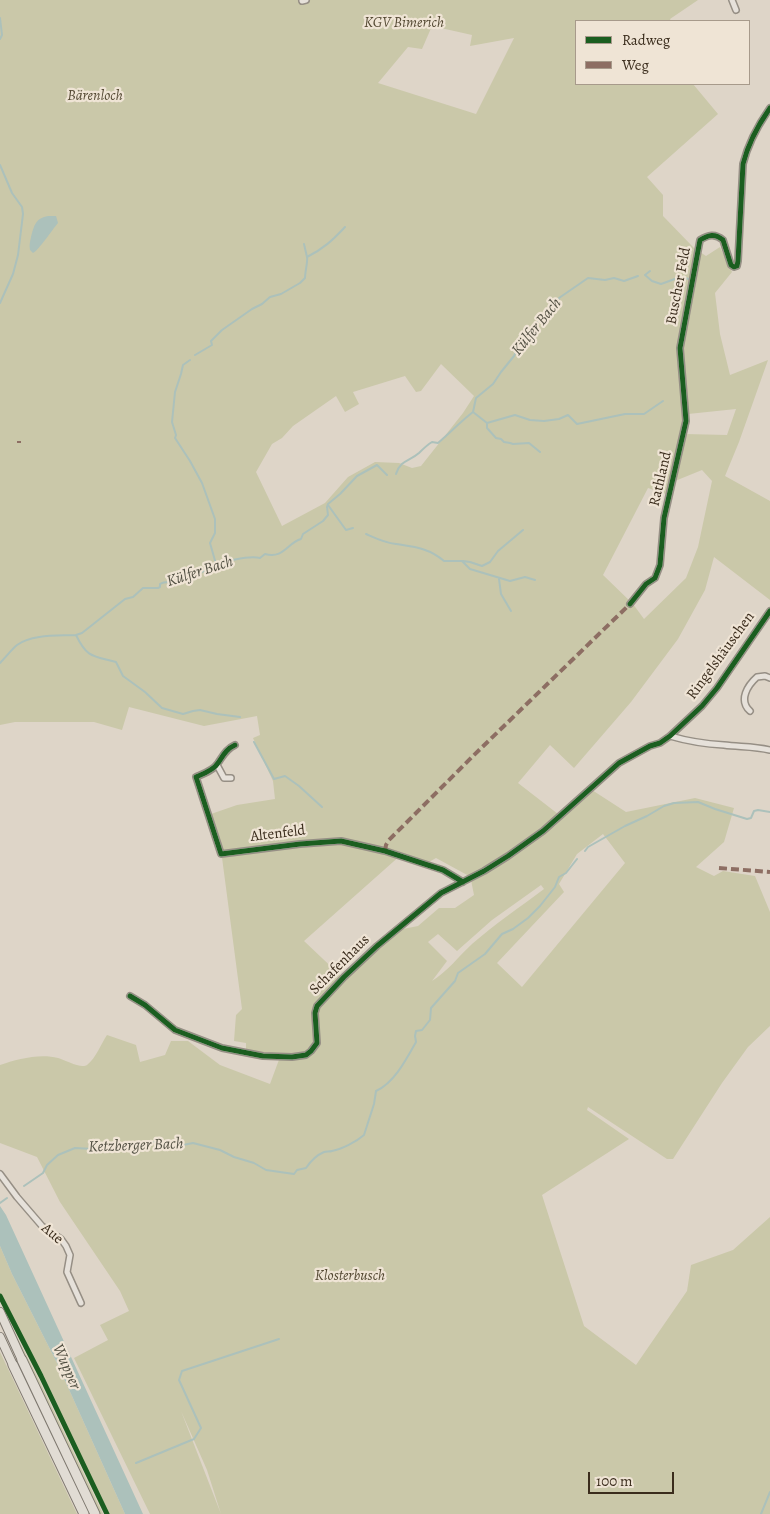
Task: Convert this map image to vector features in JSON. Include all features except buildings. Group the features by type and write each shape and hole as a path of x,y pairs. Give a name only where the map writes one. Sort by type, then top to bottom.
{"highway":[{"path":"22,1360 95,1514"},
{"path":"13,1365 84,1514"}],"main road":[{"path":"0,1312 22,1360"},
{"path":"0,1337 13,1365"}],"street":[{"path":"732,0 736,10"},
{"name":"Buscher Feld","path":"680,348 700,240 710,235 720,238 731,264 734,267 738,264 745,154 758,126 770,108"},
{"name":"Rathland","path":"630,604 646,584 655,578 660,565 664,518 686,421 680,348"},
{"name":"Ringelshäuschen","path":"594,784 619,763 650,746 660,743 670,736 702,706 717,688 770,611"},
{"path":"750,711 744,702 746,691 757,677 765,676 770,678"},
{"path":"670,736 685,740 770,750"},
{"name":"Altenfeld","path":"235,745 223,755 217,765 196,777 221,854 341,841 402,856 442,870 463,882"},
{"path":"217,765 224,778 231,778"},
{"name":"Schafenhaus","path":"130,996 145,1005 175,1030 222,1048 263,1056 292,1057 306,1055 312,1051 317,1043 315,1013 319,1003 344,977 377,946 441,893 484,871 542,831 594,784"},
{"name":"Aue","path":"0,1174 42,1226 61,1239 66,1246 70,1254 68,1273 81,1303"}],"green space":[{"path":"0,0 698,0 670,20 575,20 575,85 694,85 718,114 647,177 663,195 663,216 694,248 706,256 720,247 732,272 715,293 720,334 730,375 768,360 725,476 770,501 770,600 714,557 705,590 678,639 631,702 574,768 550,745 518,783 558,814 537,831 469,876 436,858 429,862 402,854 304,941 341,976 316,1005 315,1043 305,1053 299,1055 246,1051 246,1043 234,1041 236,1015 242,1009 221,850 211,814 237,805 275,799 273,781 253,738 260,735 257,716 204,726 129,707 122,730 94,722 15,722 0,725","holes":["432,26 472,35 470,46 514,38 476,114 378,83 408,47 422,49","441,364 474,396 421,466 412,468 399,463 375,462 348,477 325,503 282,526 256,472 272,444 282,438 293,426 336,396 345,412 359,404 353,392 405,376 416,392 421,391","736,409 727,435 685,434 675,481 702,470 712,481 698,547 686,578 644,619 633,604 603,575 648,488 669,495 685,416 688,414"]},
{"name":"Klosterbusch","path":"592,790 626,812 695,798 734,808 724,842 696,867 714,876 723,871 755,876 770,912 770,1026 748,1047 722,1083 673,1159 667,1159 588,1107 587,1110 629,1139 542,1195 584,1326 636,1365 687,1291 691,1265 733,1250 770,1217 770,1514 221,1514 150,1514 74,1358 108,1340 100,1325 129,1311 120,1291 60,1202 37,1157 0,1143 0,1065 21,1059 44,1056 84,1066 93,1059 107,1035 136,1045 140,1062 165,1055 171,1041 188,1041 220,1065 270,1084 280,1057 297,1059 305,1057 318,1044 316,1013 321,1004 385,942 403,929 418,926 439,908 455,908 474,895 471,880 486,873 555,826","holes":["603,834 625,863 522,987 497,963 564,892 559,884 577,854","541,885 544,889 481,937 448,969 432,981 447,961 428,942 438,934 457,951 492,920","181,1411 207,1470 221,1514"]},
{"path":"0,1246 58,1365 125,1514 109,1514 42,1375 0,1294"},
{"path":"8,1322 38,1378 103,1514 100,1514"},
{"path":"0,1352 77,1514 0,1514"}],"water":[{"path":"48,216 56,216 58,223 33,253 30,250 30,245 35,226 38,220"},
{"name":"Wupper","path":"0,1206 6,1215 143,1514 125,1514 58,1365 12,1274 0,1246"}],"waterway":[{"path":"0,18 2,35 0,39"},
{"path":"0,165 12,193 22,207 23,214 18,255 13,274 0,303"},
{"path":"195,355 212,345 211,341 222,330 252,309 270,297 281,294 300,283 305,278 307,257 328,244 345,227"},
{"path":"304,244 307,257"},
{"name":"Külfer Bach","path":"650,271 645,275 652,281 661,284 680,278 691,280"},
{"name":"Külfer Bach","path":"396,474 403,463 416,456 432,442 438,443 473,412 476,398 493,384 514,356 519,345 535,329 538,321 556,308 559,298 588,278 605,280 614,278 624,281 638,276"},
{"path":"190,360 183,365 175,392 172,422 176,435 175,438 202,483 215,519 215,533 210,543 216,564"},
{"path":"473,412 487,423 515,415 530,420 544,421 559,419 568,415 577,424 625,414 644,414 663,401"},
{"path":"487,423 487,428 496,438 513,444 529,443 540,452"},
{"name":"Külfer Bach","path":"76,635 82,633 125,599 133,597 143,588 158,588 160,584 165,582 183,581 228,561 249,557 260,558 265,554 281,553 301,539 303,534 323,521 328,515 328,504 357,476 377,465 387,475"},
{"path":"328,505 346,530 353,528"},
{"path":"463,561 482,566 490,562 498,551 523,530"},
{"path":"366,534 388,543 416,547 444,561 462,561 470,569 510,581 525,577 535,580"},
{"path":"499,579 501,594 511,611"},
{"path":"0,663 23,641 45,636 76,635 87,652 96,657 116,662 123,676 145,692 162,708 183,714 200,710 240,717"},
{"path":"254,742 274,779 285,776 322,807"},
{"name":"Ketzberger Bach","path":"585,851 588,847 625,826 664,806 674,803 698,802 747,819 751,818 754,811 770,812"},
{"name":"Ketzberger Bach","path":"24,1186 43,1173 47,1165 58,1155 75,1148 93,1149 102,1146 132,1148 150,1142 159,1142 163,1145 179,1147 193,1143 220,1150 234,1157 254,1163 266,1170 294,1174 297,1170 306,1168 321,1153 340,1149 353,1143 364,1135 376,1091 394,1077 399,1070 416,1042 416,1031 422,1030 430,1020 431,1008 455,981 458,973 485,954 502,934 513,929 528,918 555,887 559,877 566,873 577,859"},
{"name":"Ketzberger Bach","path":"0,1203 7,1198"},
{"path":"136,1463 194,1439 201,1428 179,1380 182,1371 279,1339"},
{"path":"761,1514 770,1492"}],"marked path":[{"path":"385,851 389,840 630,604"},
{"path":"719,868 770,872"}],"cycle path":[{"path":"630,604 646,584 655,578 660,565 664,518 686,421 680,348 700,240 711,236 717,236 723,240 731,265 737,266 743,164 754,135 770,108"},
{"path":"130,996 145,1005 175,1030 222,1048 263,1056 292,1057 306,1055 317,1043 315,1013 317,1006 344,977 377,946 441,893 484,871 508,856 543,831 619,763 650,746 660,743 670,736 702,706 717,688 770,611"},
{"path":"235,745 227,751 214,768 196,777 221,854 341,841 385,851 443,870 463,882"},
{"path":"0,1296 41,1376 107,1514"}],"park label":[{"name":"KGV Bimerich","path":"404,23"},
{"name":"Bärenloch","path":"95,96"}]}
